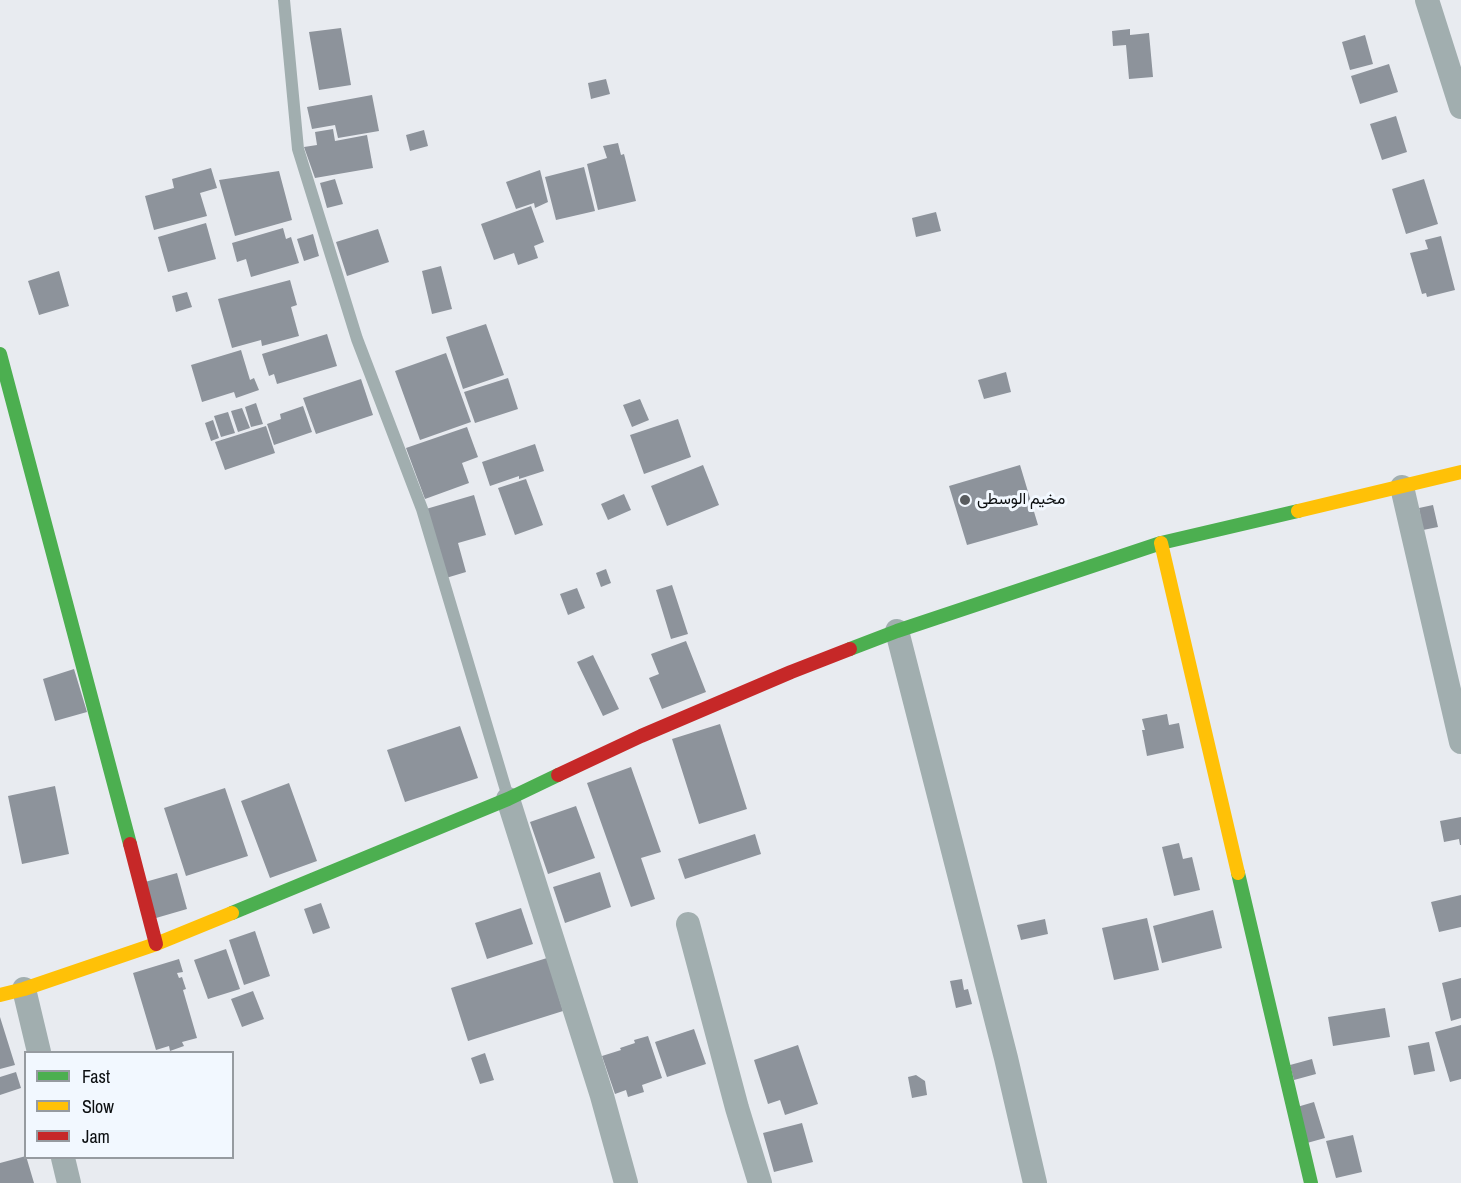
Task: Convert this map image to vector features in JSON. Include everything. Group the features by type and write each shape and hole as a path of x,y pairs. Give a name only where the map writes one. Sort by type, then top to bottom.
{"street":[{"path":"1427,0 1461,107"},
{"path":"0,354 156,944"},
{"path":"0,995 156,944 508,799 641,736 791,672 897,631 1161,543 1461,472"},
{"path":"1402,487 1461,742"},
{"path":"1161,543 1311,1183"},
{"path":"897,631 1003,1047 1035,1183"},
{"path":"508,799 602,1096 626,1183"},
{"path":"688,924 737,1108 760,1183"},
{"path":"24,989 39,1051"},
{"path":"63,1159 69,1183"}],"lane":[{"path":"284,0 298,149 357,339 422,509 508,799"}],"building":[{"path":"341,28 351,85 319,90 309,32"},
{"path":"1130,29 1130,35 1149,33 1153,77 1129,79 1126,45 1113,46 1112,31"},
{"path":"1365,35 1373,64 1350,70 1342,42"},
{"path":"1389,64 1398,92 1360,104 1351,76"},
{"path":"606,79 610,94 591,99 588,83"},
{"path":"372,95 379,131 338,138 335,125 312,129 307,107"},
{"path":"1396,116 1407,152 1382,160 1370,124"},
{"path":"333,129 335,141 367,135 373,168 315,178 304,147 317,145 315,132"},
{"path":"424,130 428,146 410,151 406,135"},
{"path":"618,143 621,155 624,154 636,201 598,210 587,164 607,158 603,146"},
{"path":"584,167 595,211 556,220 545,177"},
{"path":"211,168 217,188 200,193 207,216 154,230 145,196 174,188 172,179"},
{"path":"540,170 548,202 535,208 534,203 516,209 506,182"},
{"path":"279,171 292,220 235,236 219,180"},
{"path":"335,179 343,204 327,208 320,183"},
{"path":"1424,179 1438,224 1406,234 1392,189"},
{"path":"531,206 544,242 534,246 538,258 518,265 514,253 494,260 481,224"},
{"path":"936,212 941,231 916,237 912,218"},
{"path":"206,223 216,259 168,272 158,237"},
{"path":"283,228 286,239 291,237 299,263 251,277 246,259 237,262 232,243"},
{"path":"378,229 389,262 347,276 336,242"},
{"path":"313,234 319,256 304,261 297,239"},
{"path":"1441,236 1455,290 1427,297 1426,293 1422,294 1410,253 1428,249 1425,240"},
{"path":"441,266 452,309 432,314 422,271"},
{"path":"59,271 69,306 39,315 28,281"},
{"path":"290,280 297,305 291,307 299,336 262,346 261,340 232,348 218,299"},
{"path":"187,292 192,307 176,312 172,296"},
{"path":"486,324 504,375 463,389 446,337"},
{"path":"327,334 337,366 277,384 274,374 269,376 262,354"},
{"path":"241,350 250,380 254,378 259,390 236,398 234,392 202,402 191,365"},
{"path":"446,353 471,422 420,440 395,371"},
{"path":"1006,372 1011,392 984,399 978,380"},
{"path":"508,378 518,409 475,423 464,392"},
{"path":"361,379 373,415 316,434 303,398"},
{"path":"640,399 649,420 632,427 623,405"},
{"path":"256,403 263,424 251,427 245,407"},
{"path":"303,406 312,432 274,445 267,424 281,419 280,414"},
{"path":"242,408 250,428 238,432 231,411"},
{"path":"228,412 235,433 221,437 214,416"},
{"path":"678,419 691,457 644,474 630,435"},
{"path":"213,420 219,438 211,441 205,423"},
{"path":"266,426 275,453 225,470 215,442"},
{"path":"467,427 478,457 462,463 469,483 425,499 406,448"},
{"path":"535,444 544,471 519,479 519,476 490,486 482,462"},
{"path":"703,465 719,505 667,526 651,486"},
{"path":"1020,465 1038,525 967,545 949,486"},
{"path":"526,479 543,525 515,535 498,488"},
{"path":"624,494 631,510 608,520 601,504"},
{"path":"474,495 486,535 458,543 466,572 446,578 426,509"},
{"path":"1433,505 1438,527 1423,530 1419,508"},
{"path":"606,569 611,583 601,587 596,573"},
{"path":"672,585 688,634 671,639 656,590"},
{"path":"577,588 585,608 568,615 560,594"},
{"path":"686,641 706,692 662,709 649,678 659,674 651,654"},
{"path":"593,655 619,709 603,716 577,662"},
{"path":"74,669 87,712 55,721 43,679"},
{"path":"1167,714 1169,725 1179,723 1184,748 1147,756 1142,719"},
{"path":"720,724 747,809 699,824 672,739"},
{"path":"460,726 478,778 405,802 387,750"},
{"path":"631,767 661,852 641,858 655,899 631,907 587,783"},
{"path":"289,783 317,861 270,878 241,801"},
{"path":"55,786 69,854 22,864 8,796"},
{"path":"225,788 248,856 186,876 164,808"},
{"path":"576,806 595,858 548,874 530,822"},
{"path":"1461,817 1461,845 1459,839 1444,842 1440,821"},
{"path":"755,834 761,854 685,879 678,859"},
{"path":"1179,843 1183,859 1192,857 1200,890 1174,896 1162,847"},
{"path":"600,872 611,907 565,923 553,887"},
{"path":"177,873 187,909 156,918 145,882"},
{"path":"1461,895 1461,927 1439,932 1431,902"},
{"path":"321,903 330,928 313,934 304,909"},
{"path":"521,908 533,944 487,959 475,923"},
{"path":"1213,910 1222,948 1162,963 1153,926"},
{"path":"1147,918 1159,970 1114,980 1102,928"},
{"path":"1045,919 1048,934 1021,940 1017,925"},
{"path":"255,931 270,976 244,985 229,940"},
{"path":"226,949 240,989 208,999 194,960"},
{"path":"547,958 563,1011 468,1041 451,988"},
{"path":"179,959 183,972 177,973 179,978 182,977 186,989 183,990 197,1038 182,1042 184,1046 170,1051 169,1046 156,1050 133,973"},
{"path":"1461,978 1461,1018 1451,1021 1442,983"},
{"path":"962,979 964,990 968,989 972,1004 956,1008 950,981"},
{"path":"253,991 264,1019 242,1027 231,999"},
{"path":"1385,1008 1390,1037 1333,1046 1328,1017"},
{"path":"0,1017 15,1065 0,1069"},
{"path":"1461,1025 1461,1079 1450,1082 1435,1032"},
{"path":"694,1029 706,1064 667,1077 655,1042"},
{"path":"648,1036 662,1078 642,1085 644,1092 628,1097 626,1090 615,1094 602,1056 621,1050 620,1048 635,1043 634,1040"},
{"path":"1429,1042 1435,1071 1414,1075 1408,1046"},
{"path":"798,1045 818,1104 785,1115 780,1100 768,1104 754,1060"},
{"path":"485,1053 494,1080 480,1084 471,1058"},
{"path":"1312,1059 1316,1074 1294,1080 1290,1065"},
{"path":"16,1072 21,1088 0,1095 0,1077"},
{"path":"916,1075 925,1081 927,1095 912,1098 908,1077"},
{"path":"1314,1102 1325,1138 1307,1143 1297,1107"},
{"path":"802,1123 813,1162 774,1172 763,1133"},
{"path":"1353,1135 1362,1172 1336,1178 1326,1141"},
{"path":"24,1157 24,1159 27,1159 34,1183 0,1183 0,1163"}],"traffic: fast":[{"path":"0,354 130,844"},
{"path":"850,649 897,631 1161,543 1298,511"},
{"path":"232,913 508,799 558,775"},
{"path":"1238,873 1311,1183"}],"traffic: slow":[{"path":"1298,511 1461,472"},
{"path":"1161,543 1238,873"},
{"path":"0,995 156,944 232,913"}],"traffic: jam":[{"path":"558,775 641,736 850,649"},
{"path":"130,844 156,944"}],"place":[{"name":"مخيم الوسطى","path":"965,500"}]}
